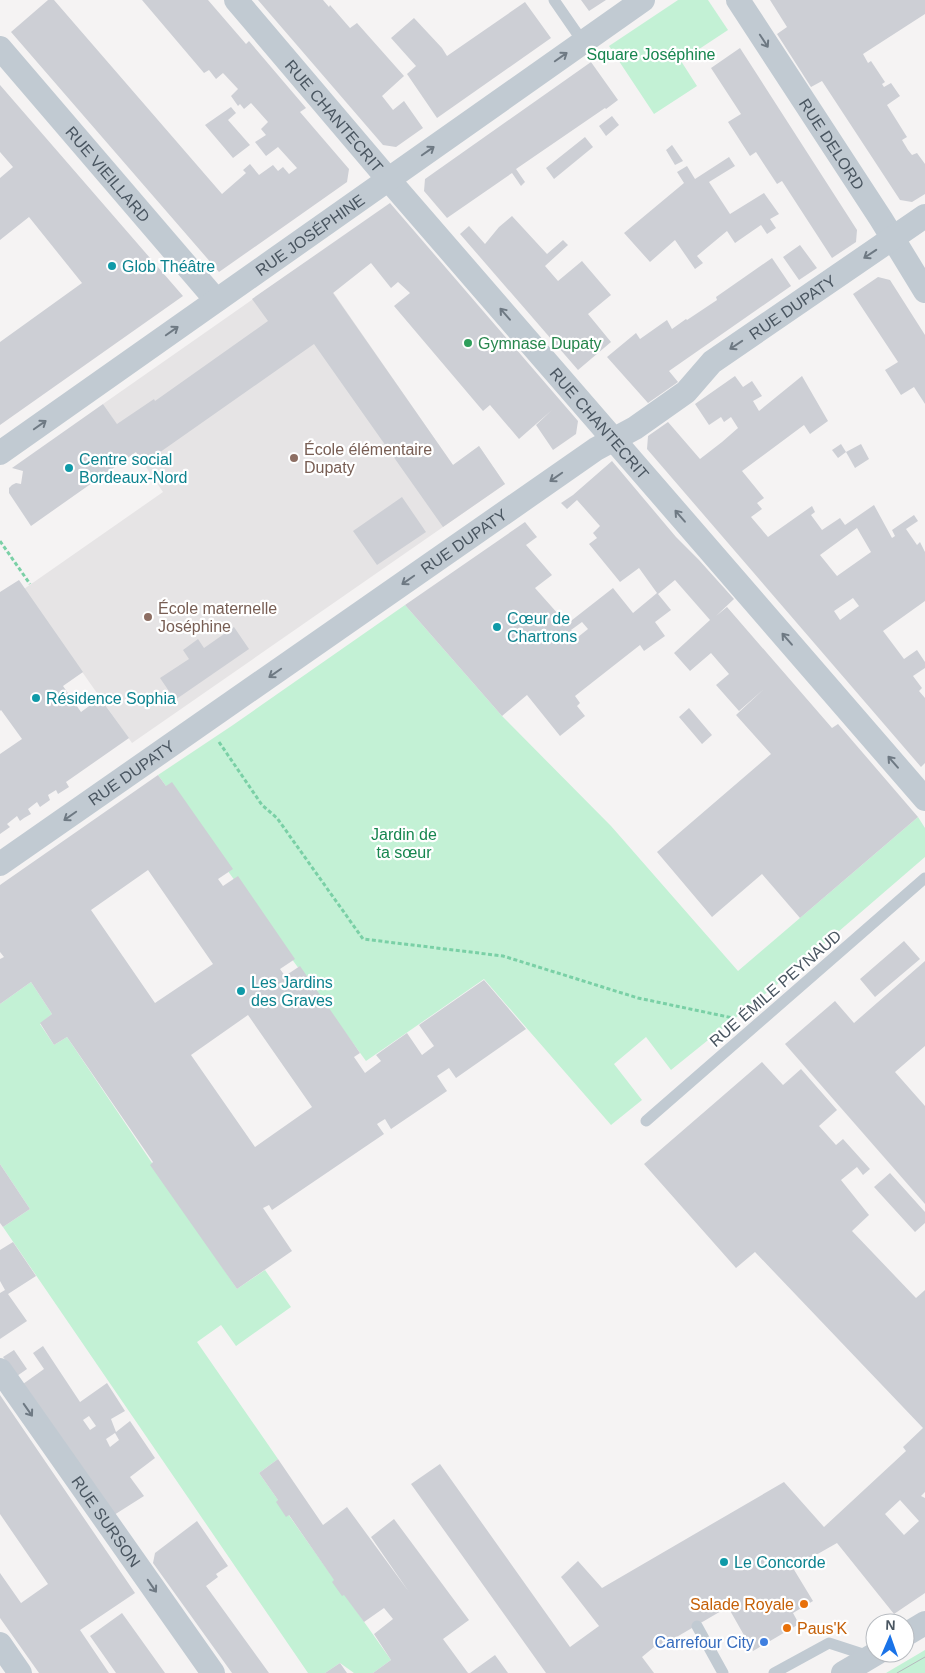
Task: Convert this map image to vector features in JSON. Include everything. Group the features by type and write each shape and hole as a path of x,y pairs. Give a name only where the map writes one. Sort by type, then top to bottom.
{"street":[{"name":"RUE CHANTECRIT","path":"236,0 388,179 925,799"},
{"name":"RUE JOSÉPHINE","path":"0,453 643,0"},
{"name":"RUE DELORD","path":"738,0 893,238 925,291"},
{"name":"RUE VIEILLARD","path":"0,48 216,300"},
{"name":"RUE DUPATY","path":"0,864 596,449 635,428 686,392 712,362 925,216"},
{"name":"RUE SURSON","path":"0,1370 213,1673"},
{"path":"0,1644 20,1673"},
{"path":"843,1673 865,1660"}],"lane":[{"path":"554,0 583,42"},
{"name":"RUE ÉMILE PEYNAUD","path":"646,1121 925,878"},
{"path":"697,1626 723,1673"},
{"path":"774,1673 830,1643 865,1653"}],"path":[{"path":"0,542 30,584"},
{"path":"219,712 226,722 216,736 262,805 277,818 363,939 503,956 638,998 735,1018 748,1033"}],"shaded area":[{"name":"École élémentaire Dupaty","path":"306,262 326,282 453,465 479,446 505,484 132,743 24,589 163,492 103,404"}],"green space":[{"name":"Square Joséphine","path":"678,0 708,0 728,30 681,61 697,86 654,114 609,46"},
{"name":"Jardin de ta sœur","path":"405,605 502,716 611,826 738,971 918,817 925,828 925,857 780,982 671,1070 646,1037 614,1064 642,1100 611,1125 484,979 366,1061 158,775"},
{"path":"31,982 52,1014 40,1024 54,1045 67,1037 237,1289 265,1270 291,1307 236,1346 221,1325 197,1342 278,1459 259,1473 391,1660 373,1673 354,1673 340,1663 325,1673 308,1673 3,1227 30,1209 0,1164 0,1004"},
{"path":"925,1650 925,1673 886,1673 903,1663 915,1663 915,1656"}],"building":[{"path":"48,0 54,0 222,194 246,173 243,170 250,164 259,175 273,165 278,171 283,167 289,174 297,168 278,147 266,156 255,142 266,135 261,129 268,122 251,103 244,109 240,104 238,106 231,96 238,89 223,73 216,79 209,70 204,73 142,0 208,0 246,44 249,41 306,108 300,112 349,169 347,182 219,272 11,32"},
{"path":"258,0 323,0 329,7 330,5 350,28 357,23 404,76 382,96 393,110 404,101 423,128 396,147 383,145"},
{"path":"581,0 606,0 589,11"},
{"path":"770,0 925,0 925,14 863,54 868,63 871,61 885,82 882,84 884,87 891,83 900,96 887,105 907,137 902,140 908,150 912,155 917,153 925,164 925,194 912,202 900,200 822,81 811,87 777,34 787,27"},
{"path":"525,2 551,38 437,118 407,74 416,66 391,38 414,18 447,56"},
{"path":"740,48 857,230 856,242 832,258 782,181 777,184 756,152 750,156 728,122 741,114 711,68"},
{"path":"591,62 618,100 516,169 525,182 521,186 512,173 447,218 424,191 425,179"},
{"path":"0,85 183,296 0,425 0,342 82,283 29,217 0,240 0,178 13,167 0,152"},
{"path":"231,107 236,113 228,120 250,145 233,158 205,125"},
{"path":"612,116 619,125 606,136 599,126"},
{"path":"585,137 593,147 554,179 546,168"},
{"path":"672,145 683,161 675,165 666,150"},
{"path":"729,157 735,166 709,182 730,214 764,193 779,214 770,219 776,228 767,234 761,225 735,243 727,231 697,256 703,263 695,269 675,240 650,262 624,233 684,183 677,172 687,166 695,179"},
{"path":"390,203 578,421 576,434 553,450 536,425 552,410 519,439 490,405 483,411 394,306 410,293 398,282 391,288 371,263 333,293 453,465 479,446 505,484 443,527 314,344 144,463 136,452 31,526 9,493 9,488 12,485 16,483 21,484 23,471 12,468 103,404 117,424 154,399 155,401 268,321 252,299"},
{"path":"512,216 547,254 563,240 568,245 545,266 558,281 582,261 611,295 588,314 611,342 578,370 460,234 469,226 485,244 499,227"},
{"path":"800,245 817,268 799,280 783,257"},
{"path":"772,258 791,286 669,371 678,382 648,403 607,357 636,333 640,339 667,320 672,329 687,320 717,300 716,297"},
{"path":"878,277 890,280 925,335 925,404 914,387 901,395 885,370 898,362 853,294"},
{"path":"735,376 743,387 752,381 762,396 753,401 759,411 802,376 828,421 810,434 804,425 742,471 764,498 757,503 762,509 751,517 768,537 812,506 815,512 811,515 822,530 840,518 845,525 874,505 892,538 895,536 892,530 914,515 918,521 906,529 917,545 920,542 925,552 925,601 883,631 904,659 917,650 925,662 925,668 913,676 922,688 919,691 925,698 925,763 921,767 647,449 648,436 668,422 700,459 738,428 731,417 724,422 721,417 709,425 695,404","holes":["857,528 871,552 837,576 820,555","853,598 859,606 840,620 834,611"]},
{"path":"841,444 846,452 838,458 832,450"},
{"path":"861,444 869,459 855,468 846,452"},
{"path":"612,461 676,537 734,599 716,616 727,607 832,728 838,724 918,817 800,918 762,874 712,917 657,852 771,754 736,715 765,688 739,711 716,685 729,674 711,653 690,671 674,653 710,620 675,580 658,594 671,610 655,622 665,636 644,651 640,645 575,696 580,703 577,706 585,716 560,736 527,695 502,716 405,605 525,522 537,537 526,545 552,575 535,588 567,624 613,588 633,613 657,593 639,568 620,582 589,544 597,538 593,533 600,526 577,500 567,509 561,503","holes":["582,622 588,629 578,637 571,630"]},
{"path":"402,497 426,532 377,565 353,531"},
{"name":"Résidence Sophia","path":"19,580 83,672 63,686 81,712 100,698 129,738 66,782 69,787 58,794 56,790 48,795 50,800 40,807 37,802 28,809 31,814 20,821 17,816 7,824 10,827 0,834 0,754 22,739 0,711 0,592"},
{"path":"234,627 249,649 175,700 160,678 189,659 183,650 198,639 204,648"},
{"path":"689,708 712,735 702,744 679,717"},
{"name":"Les Jardins des Graves","path":"158,775 166,786 172,782 233,869 218,879 223,886 238,876 295,959 280,969 285,976 300,966 360,1053 354,1057 365,1073 381,1061 376,1055 407,1033 422,1055 434,1046 419,1025 484,980 526,1029 456,1078 449,1068 437,1076 447,1091 391,1129 385,1119 377,1124 384,1134 272,1210 269,1205 263,1208 292,1251 237,1289 150,1165 153,1162 67,1037 54,1045 40,1023 52,1014 31,982 0,1004 0,959 4,957 0,952 0,885","holes":["148,870 213,964 155,1003 91,910","248,1015 312,1107 255,1147 191,1055"]},
{"path":"904,941 920,959 875,997 860,979"},
{"path":"925,961 925,1046 895,1072 925,1106 925,1204 785,1044 835,1001 854,1023"},
{"path":"762,1062 783,1085 801,1069 837,1110 819,1126 836,1145 843,1139 870,1169 863,1175 857,1167 841,1180 869,1215 852,1231 916,1298 925,1290 925,1492 921,1496 925,1498 925,1593 893,1613 837,1543 793,1568 813,1601 793,1613 799,1624 753,1651 728,1607 656,1649 654,1647 642,1657 654,1673 546,1673 411,1484 440,1464 570,1647 599,1626 561,1577 578,1561 602,1588 784,1482 824,1527 906,1451 903,1447 923,1428 755,1252 736,1268 644,1164","holes":["900,1500 919,1521 904,1535 885,1514"]},
{"path":"0,1164 30,1209 3,1227 0,1223"},
{"path":"890,1173 925,1212 925,1223 915,1232 874,1187"},
{"path":"13,1242 36,1276 8,1294 27,1321 0,1339 0,1293 5,1290 0,1281 0,1250"},
{"path":"43,1346 80,1402 107,1383 125,1411 111,1419 116,1432 130,1421 155,1458 130,1477 144,1496 114,1515 23,1384 44,1369 33,1353","holes":["89,1416 96,1426 90,1430 83,1420","115,1433 119,1440 110,1447 106,1439"]},
{"path":"14,1350 27,1369 17,1376 3,1357"},
{"path":"0,1395 135,1593 80,1630 109,1673 39,1673 0,1618 0,1573 21,1603 48,1584 0,1514"},
{"path":"278,1459 323,1525 347,1507 409,1592 371,1537 394,1519 469,1620 443,1639 468,1673 373,1673 391,1660 374,1634 393,1619 384,1608 364,1622 344,1595 342,1596 332,1582 334,1580 289,1515 286,1517 276,1502 278,1500 259,1473"},
{"path":"197,1521 228,1566 216,1574 218,1577 206,1586 269,1673 232,1673 153,1563 155,1553"},
{"path":"122,1613 165,1673 116,1673 90,1636"},
{"path":"495,1655 508,1673 470,1673"},
{"path":"340,1663 347,1673 325,1673"}],"tram line":[{"path":"897,1673 925,1657"}],"place":[{"name":"Glob Théâtre","path":"112,266"},
{"name":"Gymnase Dupaty","path":"468,343"},
{"name":"École élémentaire Dupaty","path":"294,458"},
{"name":"Centre social Bordeaux-Nord","path":"69,468"},
{"name":"École maternelle Joséphine","path":"148,617"},
{"name":"Cœur de Chartrons","path":"497,627"},
{"name":"Résidence Sophia","path":"36,698"},
{"name":"Les Jardins des Graves","path":"241,991"},
{"name":"Le Concorde","path":"724,1562"},
{"name":"Salade Royale","path":"804,1604"},
{"name":"Paus'K","path":"787,1628"},
{"name":"Carrefour City","path":"764,1642"}]}
